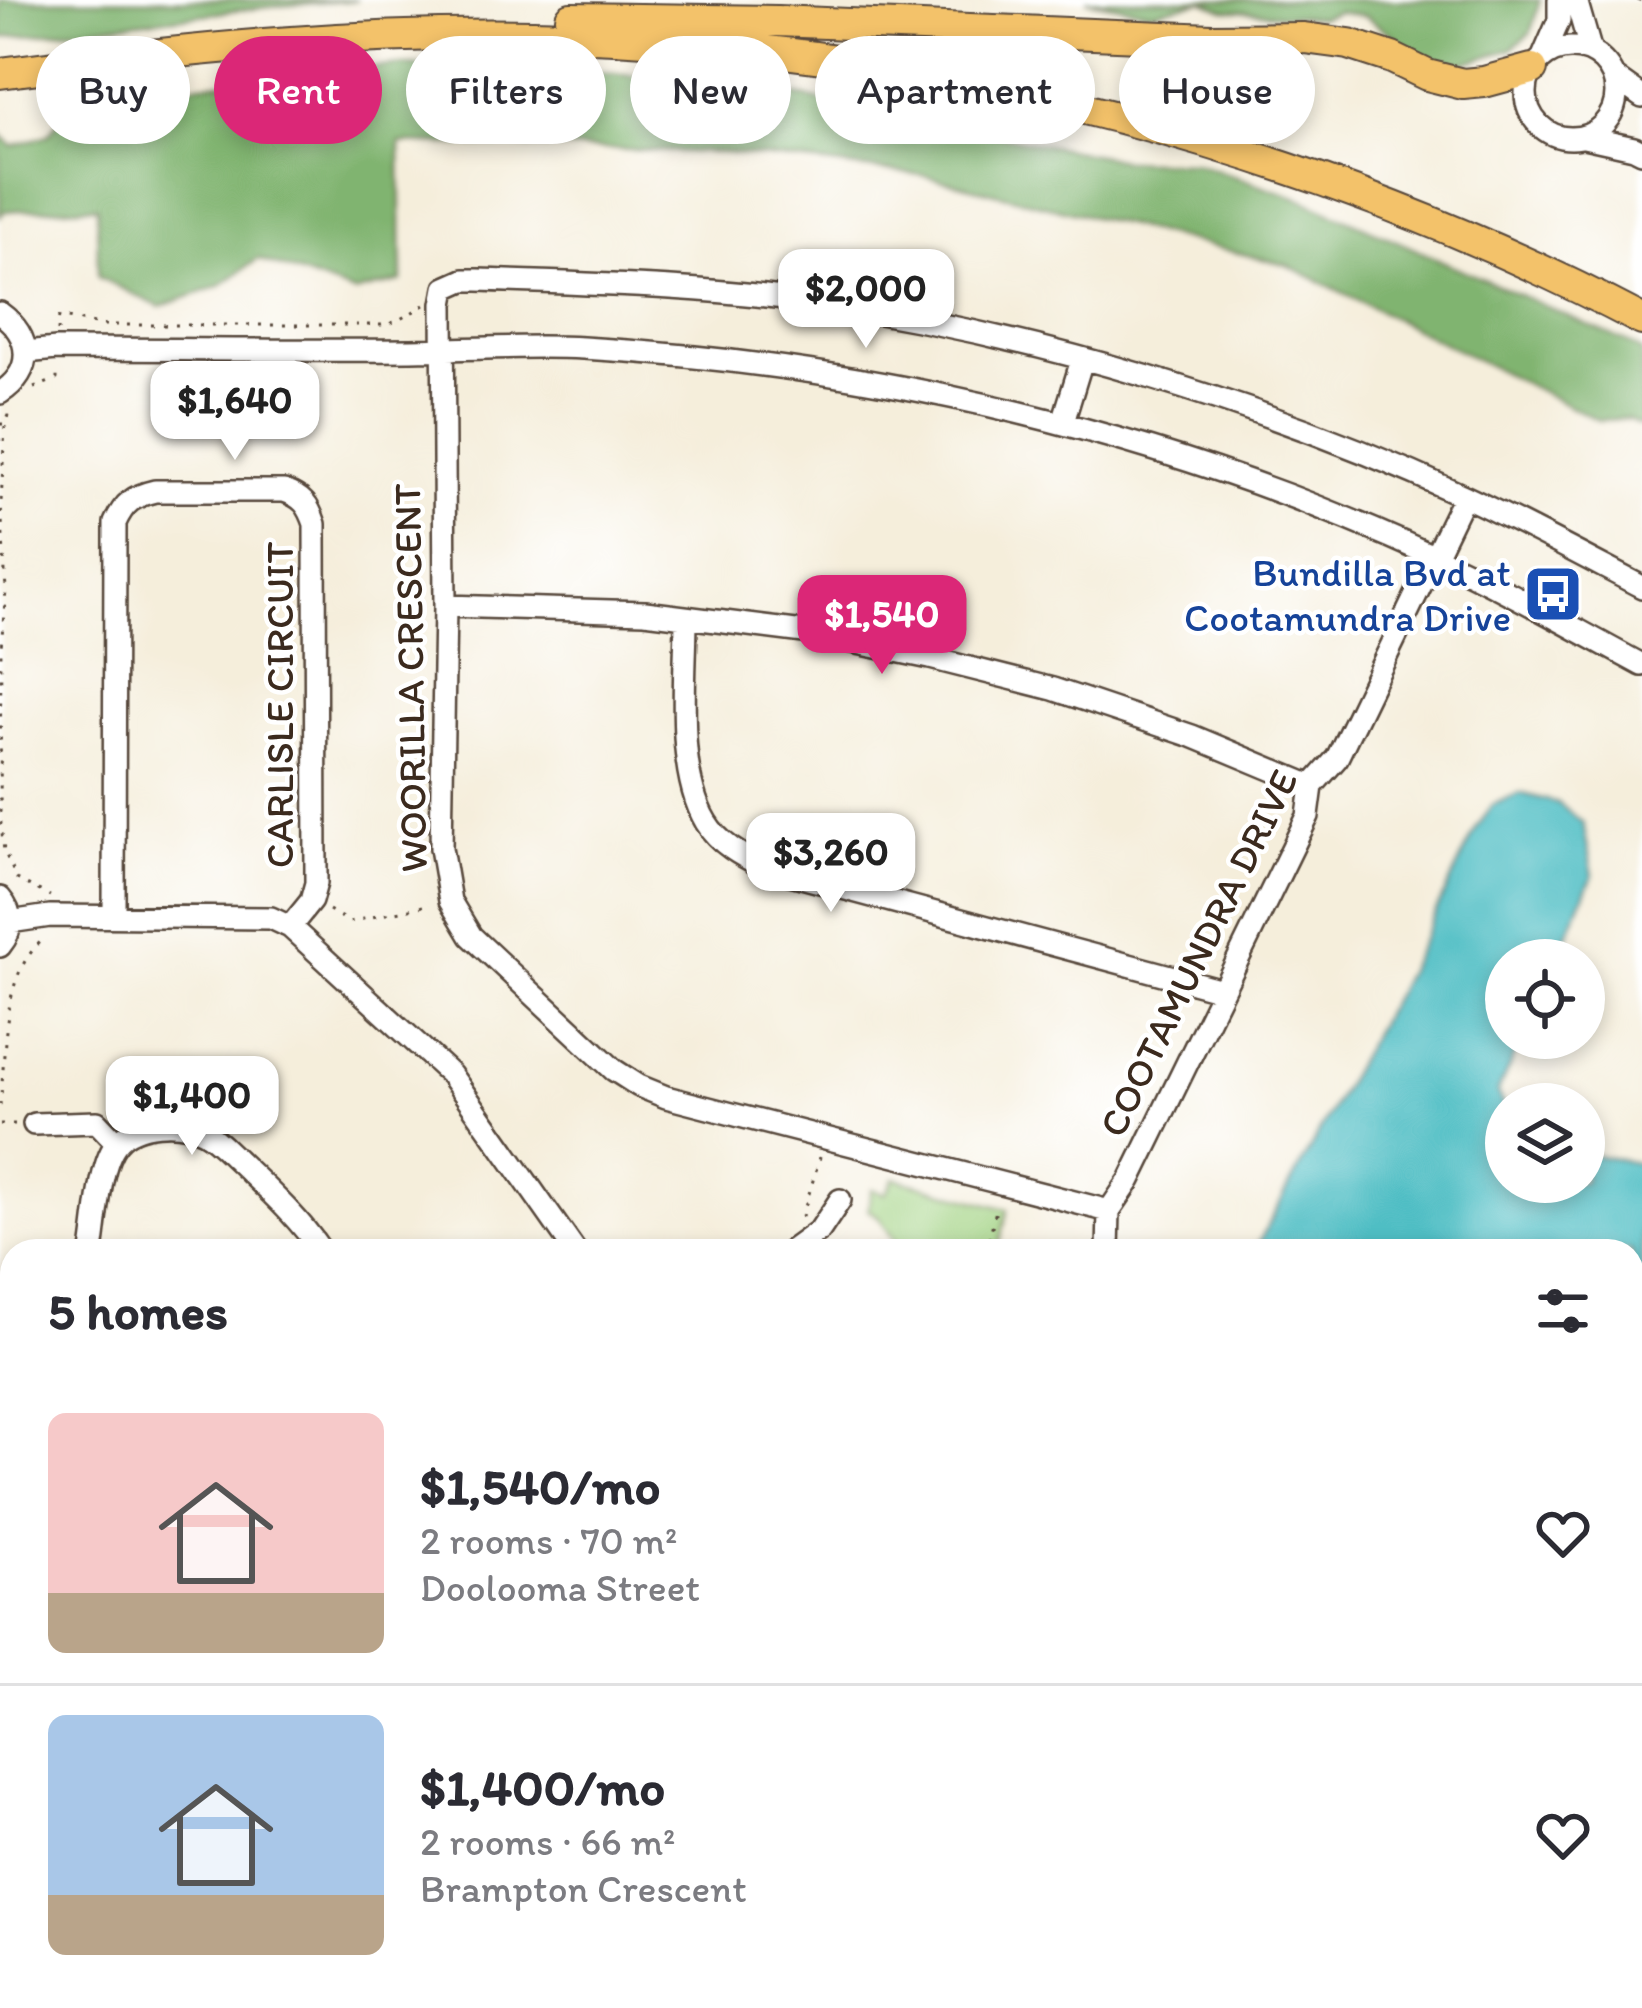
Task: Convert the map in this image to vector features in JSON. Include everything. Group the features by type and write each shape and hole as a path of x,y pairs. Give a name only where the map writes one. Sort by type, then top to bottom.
{"highway":[{"path":"504,35 527,20 608,17 1212,39 1304,38 1361,48 1426,75 1462,84 1484,82 1538,63"},
{"path":"0,73 239,45 355,37 504,35 672,42 818,58 1117,118 1298,172 1525,263 1642,320"}],"street":[{"path":"1538,63 1566,47 1591,52 1609,67 1617,92 1615,107 1598,130 1569,139 1553,135 1540,127 1526,99 1526,83 1559,20 1559,0"},
{"path":"1576,0 1591,52"},
{"path":"1614,77 1642,98"},
{"path":"1584,137 1642,152"},
{"name":"WOORILLA CRESCENT","path":"1082,360 956,329 812,302 654,286 464,280 446,288 441,848 450,901 471,936 614,1070 639,1086 666,1097 1108,1211"},
{"path":"0,313 13,322 26,352 16,380 0,393"},
{"path":"26,352 583,348 845,376 1064,422 1286,495 1434,556 1642,664"},
{"path":"1064,422 1082,360 1221,400 1365,453 1464,496 1642,586"},
{"name":"CARLISLE CIRCUIT","path":"114,916 115,523 123,505 155,491 284,491 310,508 315,524 316,883 311,901 290,928"},
{"name":"COOTAMUNDRA DRIVE","path":"1108,1211 1130,1180 1308,816 1312,786 1336,758 1464,496"},
{"path":"445,606 645,612 804,632 930,658 1053,688 1192,736 1312,786"},
{"path":"686,617 686,758 692,789 707,824 734,851 764,868 1222,990"},
{"path":"0,898 7,905 10,922 0,946"},
{"path":"10,922 50,916 271,918 290,928 451,1076 567,1239"},
{"path":"34,1124 97,1122 117,1143"},
{"path":"94,1239 107,1159 131,1131 148,1126 189,1126 207,1133 290,1210 312,1239"},
{"path":"796,1239 820,1230 839,1200"},
{"path":"1108,1211 1108,1239"}],"path":[{"path":"58,325 59,316 99,325 380,325 428,304"},
{"path":"0,1105 2,1020 9,979 26,950 50,935 50,895 25,885 11,868 0,815 5,424"},
{"path":"311,901 349,922 450,901"},
{"path":"793,1239 821,1155"},
{"path":"989,1239 1002,1184"}],"green space":[{"path":"0,0 357,0 0,38"},
{"path":"1086,0 1540,0 1530,34 1510,50 1451,67 1413,56 1366,17 1224,10 1203,1 1151,12"},
{"path":"406,65 406,143 400,143 402,281 354,293 258,259 220,286 160,307 98,277 97,206 5,211 0,216 0,133 12,146 36,139 36,144 190,144 190,85 214,83 214,144 382,144 382,67"},
{"path":"606,73 630,75 630,144 791,144 791,95 815,99 815,144 1042,144 1123,160 1194,162 1301,199 1629,343 1642,352 1642,427 1627,419 1598,420 1287,265 922,175 727,153 433,144 606,144"},
{"path":"894,1178 1008,1209 1001,1239 894,1239 868,1210 872,1189 886,1194"}],"water":[{"path":"1520,793 1558,803 1583,823 1593,875 1565,939 1485,939 1485,1059 1512,1059 1502,1083 1485,1083 1485,1203 1605,1203 1605,1157 1642,1164 1642,1239 1261,1239 1407,971 1492,805"}],"place":[{"name":"Bundilla Bvd at Cootamundra Drive","path":"1553,594"}]}
